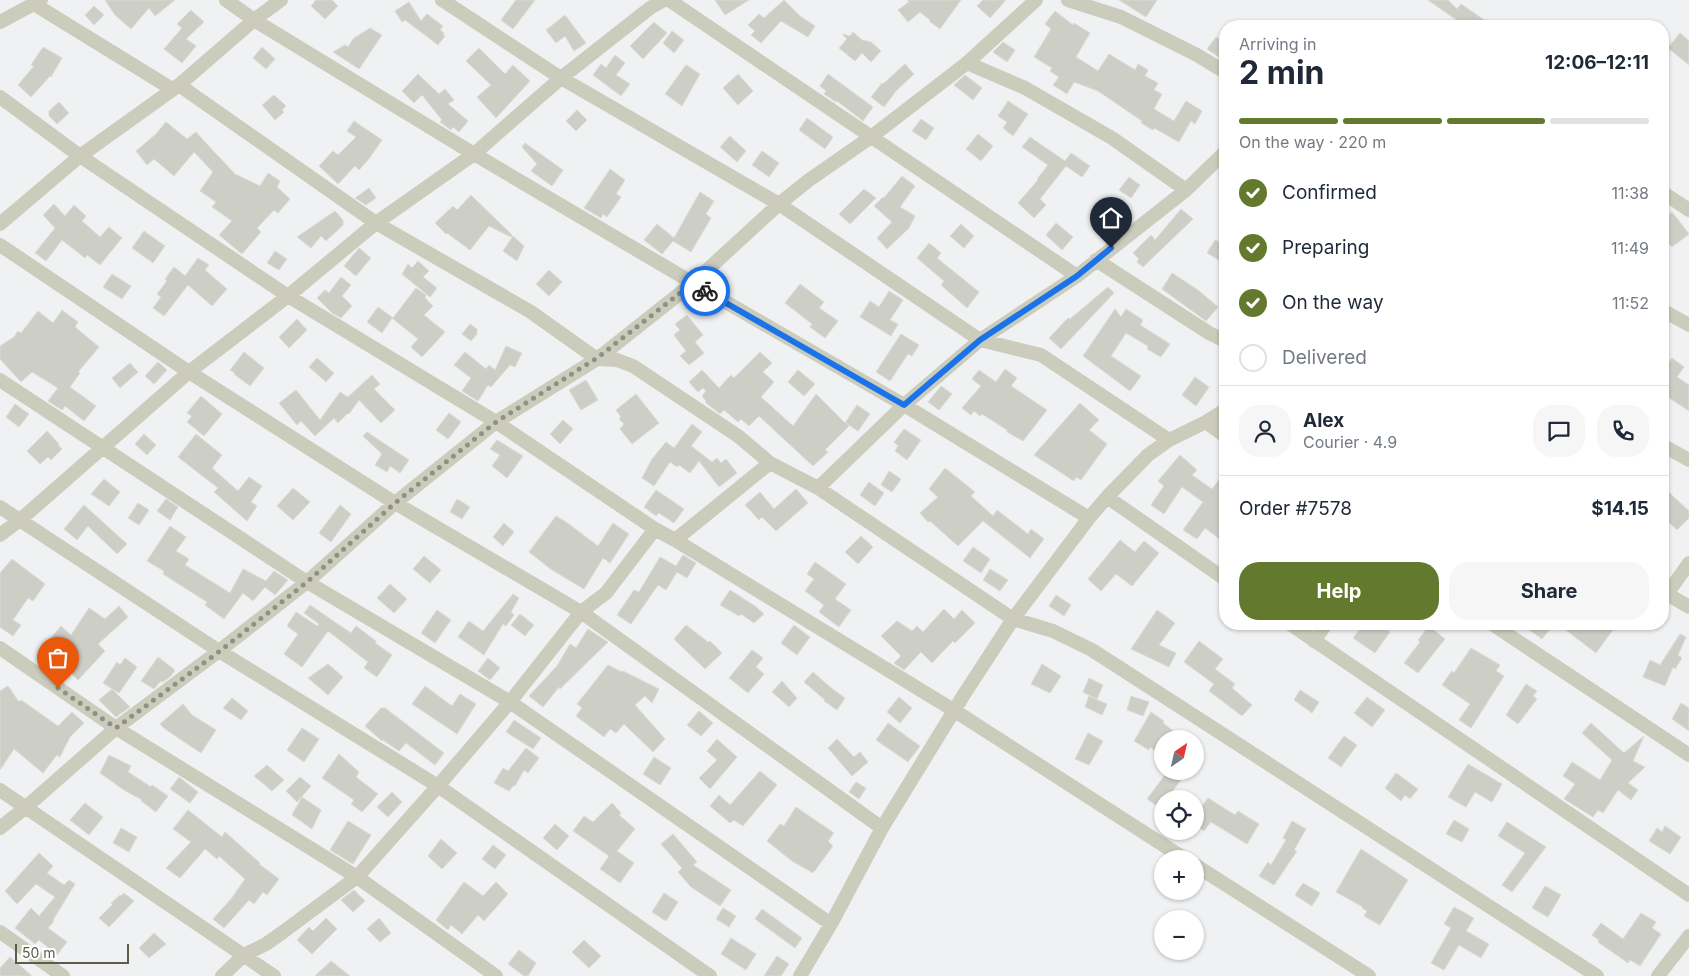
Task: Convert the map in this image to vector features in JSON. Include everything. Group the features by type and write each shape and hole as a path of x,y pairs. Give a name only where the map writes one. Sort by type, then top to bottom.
{"street":[{"path":"226,0 254,20 474,154 904,405 1089,518"},
{"path":"0,224 80,156 175,87 254,20 281,0"},
{"path":"442,0 561,78 780,204 980,340 1041,355 1169,440"},
{"path":"638,0 650,8"},
{"path":"0,535 20,520 189,372 288,296 376,224 474,154 561,78 650,8 664,0"},
{"path":"669,0 1077,276"},
{"path":"0,828 116,728 220,651 307,582 395,503 496,422 597,358 693,283 809,180 871,137 967,62 1036,0"},
{"path":"1068,0 1121,17 1219,69"},
{"path":"0,22 38,2 175,87 376,224 531,312 597,358 617,360 633,366 738,436 770,462 818,488 1013,620 1053,631 1092,650 1597,976"},
{"path":"967,62 1025,88 1112,138 1186,190"},
{"path":"0,97 80,156 288,296 496,422 655,529 954,711 1171,850"},
{"path":"818,488 904,405 980,340 1077,276 1186,190 1219,158"},
{"path":"1669,197 1689,210"},
{"path":"0,245 189,372 395,503 581,612 882,828"},
{"path":"1096,260 1219,338"},
{"path":"1669,314 1689,325"},
{"path":"0,380 307,582 510,702 831,924"},
{"path":"800,976 831,924 882,828 954,711 1013,620 1089,518 1107,496 1148,455 1169,440 1219,414"},
{"path":"1206,422 1219,432"},
{"path":"1669,449 1689,460"},
{"path":"675,540 770,462"},
{"path":"1107,496 1219,575"},
{"path":"0,507 220,651 438,786 710,976"},
{"path":"222,976 244,955 266,944 357,877 510,702 581,612 606,593 655,529"},
{"path":"1669,587 1689,563"},
{"path":"1669,594 1689,607"},
{"path":"1298,630 1689,894"},
{"path":"1314,641 1322,630"},
{"path":"1501,630 1689,755"},
{"path":"0,648 116,728 357,877 496,976"},
{"path":"0,790 274,976"},
{"path":"1204,871 1347,970 1369,976"},
{"path":"0,932 63,976"},
{"path":"1658,976 1689,936"}],"building":[{"path":"105,0 175,0 155,16 149,8 131,29 115,15"},
{"path":"316,0 332,0 338,6 325,19 311,6"},
{"path":"516,0 535,0 513,29 501,20"},
{"path":"715,0 749,0 725,15"},
{"path":"784,0 800,16 815,26 808,37 781,21 761,43 751,35 755,31 748,25 759,14 764,18"},
{"path":"907,0 961,0 940,29 920,12 908,22 898,10 909,2"},
{"path":"983,0 1006,0 990,18 977,6"},
{"path":"1119,0 1157,0 1146,17"},
{"path":"1428,0 1448,0 1457,9 1461,4 1484,20 1456,20"},
{"path":"409,2 421,21 427,14 443,26 440,30 445,36 438,45 405,20 402,22 395,11"},
{"path":"94,6 104,15 94,25 85,15"},
{"path":"191,10 204,22 186,39 196,46 182,63 164,49 182,28 177,24"},
{"path":"1055,11 1073,25 1074,23 1090,33 1076,57 1098,71 1109,54 1135,70 1138,64 1148,70 1145,76 1158,83 1154,90 1162,94 1154,109 1174,121 1186,101 1202,111 1195,124 1191,121 1179,142 1141,123 1142,121 1098,91 1074,82 1067,94 1053,85 1059,77 1050,71 1052,68 1034,57 1051,29 1045,24"},
{"path":"565,15 586,43 574,51 565,36 556,43 546,30"},
{"path":"654,22 667,33 643,59 630,46"},
{"path":"370,28 382,35 359,69 333,52 345,45 348,47 354,38"},
{"path":"672,31 684,40 674,53 663,43"},
{"path":"853,32 862,40 871,42 881,51 871,62 862,53 855,61 839,48 847,39 842,34 850,36"},
{"path":"1680,33 1689,41 1689,65 1669,49"},
{"path":"1216,37 1219,39 1219,57 1207,49"},
{"path":"1003,42 1015,50 1007,62 993,52"},
{"path":"43,47 62,58 51,77 31,97 18,85 34,66 31,65"},
{"path":"262,47 275,59 266,69 253,58"},
{"path":"479,48 505,74 513,65 530,81 496,118 477,97 491,85 466,61"},
{"path":"615,55 625,63 616,75 630,84 621,96 593,75 601,64 606,68"},
{"path":"905,64 914,74 896,91 884,107 871,97 882,83"},
{"path":"686,65 700,74 682,106 665,94"},
{"path":"418,74 439,94 445,89 454,100 448,104 468,121 459,132 453,127 451,130 440,122 442,120 422,95 414,103 402,91"},
{"path":"738,74 753,91 738,105 723,88"},
{"path":"828,74 873,107 863,121 837,101 824,94 826,91 820,86"},
{"path":"965,75 982,88 973,100 954,85"},
{"path":"274,95 286,106 282,110 284,112 275,120 262,105"},
{"path":"1008,101 1028,114 1013,136 1003,128 1007,122 998,116"},
{"path":"59,102 69,113 57,124 49,116 49,111"},
{"path":"577,110 587,120 576,131 566,121"},
{"path":"807,118 833,137 825,149 799,130"},
{"path":"921,119 934,128 926,140 912,131"},
{"path":"354,121 382,140 359,170 355,166 338,184 319,166 333,151 338,155 356,137 347,131"},
{"path":"166,122 187,139 196,132 235,174 260,186 268,173 280,181 277,187 290,199 278,213 274,210 257,228 261,232 242,254 219,235 232,221 212,207 216,202 200,191 213,172 194,152 174,176 154,159 147,165 136,151 156,134"},
{"path":"978,134 993,146 981,161 966,149"},
{"path":"730,136 746,151 737,162 720,147"},
{"path":"1030,137 1065,161 1071,153 1090,166 1082,177 1066,166 1040,199 1046,205 1034,218 1018,203 1048,165 1022,147"},
{"path":"525,143 563,170 552,186 531,171 537,164 522,147"},
{"path":"762,151 779,163 769,177 752,165"},
{"path":"610,169 625,180 616,194 621,197 607,217 603,214 601,218 584,208"},
{"path":"902,176 915,186 900,207 915,216 909,228 887,249 877,238 892,222 874,206 884,198"},
{"path":"1129,177 1140,185 1131,198 1119,190"},
{"path":"369,188 376,198 366,205 355,198"},
{"path":"864,189 876,198 850,224 839,214"},
{"path":"700,192 714,201 706,214 711,218 691,252 673,241 662,254 644,240 657,224 674,238"},
{"path":"471,195 512,235 511,237 489,226 470,250 446,234 435,223 453,206 457,210"},
{"path":"54,204 65,216 74,205 86,216 82,221 100,237 109,227 122,238 100,265 87,255 85,258 62,240 46,261 35,253 55,228 43,215"},
{"path":"1181,209 1193,219 1143,267 1137,262 1139,259 1133,253 1151,235 1155,240"},
{"path":"335,211 343,220 343,225 326,241 321,236 311,248 297,237"},
{"path":"1672,212 1689,234 1672,247 1669,244 1669,214"},
{"path":"1056,223 1073,237 1062,250 1046,235"},
{"path":"961,224 974,236 964,248 950,236"},
{"path":"144,231 165,246 153,263 132,248"},
{"path":"513,236 524,246 517,261 503,251"},
{"path":"1215,240 1219,242 1219,260 1207,253"},
{"path":"929,243 941,253 937,258 979,292 967,308 941,285 944,281 917,258"},
{"path":"359,248 371,258 356,276 344,266"},
{"path":"275,251 287,259 279,270 267,263"},
{"path":"198,258 209,265 205,270 227,289 212,306 188,285 164,316 153,308 161,297 157,294 167,281 165,279 174,267 185,276"},
{"path":"418,261 429,271 423,277 437,288 430,297 402,274 408,264 412,268"},
{"path":"549,270 562,282 549,296 536,284"},
{"path":"1172,273 1198,290 1218,307 1206,321 1162,289"},
{"path":"112,274 131,286 122,299 103,287"},
{"path":"341,277 351,285 342,296 352,306 341,318 332,313 317,298 325,290 329,293"},
{"path":"800,284 824,302 819,308 838,321 825,338 810,327 812,324 785,303"},
{"path":"1108,287 1114,293 1061,349 1049,338 1068,318 1070,319"},
{"path":"416,288 426,295 425,298 433,306 424,315 445,332 422,357 411,347 418,339 392,318 382,333 367,322 378,307 393,318"},
{"path":"889,291 903,300 890,320 898,324 891,336 860,317 870,301 879,307"},
{"path":"1115,309 1121,317 1126,309 1143,320 1140,325 1170,344 1161,357 1147,349 1148,346 1126,333 1111,356 1141,376 1130,391 1083,356"},
{"path":"62,310 78,322 75,327 99,347 78,372 80,373 70,387 96,406 84,421 65,406 62,410 48,401 58,388 32,372 21,382 0,359 0,346 14,337 18,331 21,333 38,311 53,323"},
{"path":"687,315 703,335 695,342 704,353 689,365 680,356 686,351 674,335 680,330 675,324"},
{"path":"297,319 307,330 289,348 279,337"},
{"path":"470,324 477,329 477,334 471,341 462,334"},
{"path":"901,334 919,345 912,356 908,354 890,381 876,372"},
{"path":"506,346 522,353 515,367 510,365 491,387 488,385 478,401 462,391 471,378 454,365 465,352 486,369 489,365 495,370"},
{"path":"244,352 264,368 250,386 230,370"},
{"path":"760,352 772,363 763,372 774,382 761,397 793,426 816,394 845,423 857,405 870,414 858,431 846,423 849,426 825,450 828,452 813,466 759,416 749,426 741,419 738,422 724,410 720,414 705,402 702,396 706,391 703,388 698,392 689,382 702,370 719,388 731,375 734,378"},
{"path":"317,358 334,373 326,382 309,367"},
{"path":"1672,358 1684,367 1677,377 1689,385 1689,411 1669,398 1669,362"},
{"path":"158,362 167,370 154,384 145,376"},
{"path":"130,363 138,372 120,388 112,378"},
{"path":"1005,369 1017,378 1011,386 1047,410 1023,441 982,414 980,416 974,411 971,415 962,408 981,386 972,379 979,370 996,382"},
{"path":"798,370 815,384 804,396 788,382"},
{"path":"372,375 380,384 374,389 395,410 381,423 359,400 349,414 338,423 334,418 315,436 301,421 297,425 279,403 296,390 320,420 340,392 348,397"},
{"path":"1195,377 1209,387 1196,406 1182,395"},
{"path":"586,380 598,400 581,410 569,390"},
{"path":"941,386 952,394 939,410 928,402"},
{"path":"636,394 659,423 632,444 620,429 624,424 619,419 621,417 616,410"},
{"path":"201,396 222,414 204,436 187,422 192,416 187,413"},
{"path":"1080,403 1099,420 1089,430 1107,444 1081,480 1076,477 1074,481 1034,455"},
{"path":"15,404 29,414 19,427 6,417"},
{"path":"449,413 461,422 448,439 436,430"},
{"path":"563,420 573,429 560,444 550,434"},
{"path":"692,424 702,432 691,446 712,462 717,458 721,463 726,459 737,473 719,487 699,461 690,473 679,465 677,467 670,462 654,486 642,478 652,459 666,442 674,448"},
{"path":"904,429 921,440 907,460 895,451 898,446 894,442"},
{"path":"47,431 62,449 51,460 48,457 40,464 27,451"},
{"path":"367,432 409,460 400,473 390,466 387,472 375,465 382,454 363,436"},
{"path":"144,434 156,445 147,455 135,444"},
{"path":"196,434 222,455 212,468 238,491 249,477 262,486 251,502 257,506 247,521 214,492 218,488 178,457"},
{"path":"497,440 523,456 507,478 492,466 500,455 490,449"},
{"path":"1180,455 1197,470 1192,475 1212,489 1219,480 1219,538 1205,528 1197,539 1183,530 1203,502 1182,487 1164,514 1151,505 1164,486 1158,481"},
{"path":"945,468 975,492 971,496 993,516 997,510 1028,534 1031,529 1044,539 1030,558 983,521 958,546 930,521 928,522 920,513 938,497 929,489"},
{"path":"889,471 901,479 892,492 881,485"},
{"path":"104,479 120,492 109,506 91,494"},
{"path":"869,482 884,493 875,506 860,495"},
{"path":"293,488 310,502 293,520 277,506"},
{"path":"796,489 808,503 776,531 762,517 759,520 745,505 760,492 774,509"},
{"path":"656,490 684,509 674,523 659,513 656,516 644,507"},
{"path":"1669,492 1689,511 1689,518 1677,530 1669,523"},
{"path":"166,499 178,507 170,520 157,511"},
{"path":"457,499 470,507 462,519 450,512"},
{"path":"138,503 149,510 139,525 128,518"},
{"path":"84,505 127,544 117,554 88,526 77,540 64,529"},
{"path":"340,505 351,514 331,542 319,533"},
{"path":"556,516 598,546 613,523 629,534 610,563 603,558 584,589 552,570 529,552"},
{"path":"504,523 514,532 503,546 493,537"},
{"path":"170,526 186,537 176,551 189,559 185,565 230,593 243,569 266,581 274,571 288,580 275,595 265,587 253,601 243,593 224,619 205,605 207,602 163,574 164,571 147,561"},
{"path":"861,536 873,547 858,564 845,552"},
{"path":"1120,540 1135,552 1144,541 1159,553 1132,586 1116,574 1101,591 1088,579"},
{"path":"973,547 990,559 981,573 963,561"},
{"path":"683,555 696,563 687,578 677,572 666,590 658,585 631,624 617,615 634,590 639,592 660,557 676,566"},
{"path":"424,556 441,570 430,583 413,569"},
{"path":"12,559 45,584 33,601 28,598 13,620 21,625 13,636 0,627 0,573"},
{"path":"815,562 846,584 835,599 851,610 839,627 819,612 824,605 805,591 814,579 807,574"},
{"path":"990,569 1008,580 1000,591 983,580"},
{"path":"390,584 407,599 394,613 377,598"},
{"path":"730,590 764,614 754,623 741,614 739,616 720,605"},
{"path":"513,594 519,598 511,612 514,615 506,626 503,624 484,655 458,637 469,621 483,631"},
{"path":"1056,595 1071,605 1064,616 1049,606"},
{"path":"310,605 351,633 356,626 392,655 377,677 364,668 368,662 328,631 302,667 284,654 298,634 287,626 296,612 317,626 319,624 304,613"},
{"path":"119,606 128,617 98,644 105,651 78,680 66,668 70,664 46,644 61,626 71,635 89,608 105,619"},
{"path":"944,609 954,619 962,610 975,623 955,643 953,641 932,663 921,652 904,670 895,664 901,656 881,636 897,621 912,631 917,626 923,632"},
{"path":"437,610 451,620 435,643 421,633"},
{"path":"1157,610 1175,623 1159,645 1176,653 1169,667 1131,649"},
{"path":"520,614 534,625 525,636 511,625"},
{"path":"686,625 708,642 710,641 722,653 705,669 674,639"},
{"path":"794,625 810,637 797,655 781,643"},
{"path":"588,629 608,642 560,689 559,687 543,707 529,696 557,666 570,644 576,648"},
{"path":"1359,630 1387,630 1390,632 1375,653 1353,638"},
{"path":"1426,630 1434,630 1445,639 1418,673 1404,663 1420,642 1418,640"},
{"path":"1529,630 1549,630 1542,639"},
{"path":"1566,630 1613,630 1596,653"},
{"path":"1680,634 1686,637 1678,655 1682,658 1675,669 1673,667 1665,686 1643,677 1650,660 1660,665"},
{"path":"1199,641 1223,659 1215,669 1235,684 1232,688 1252,705 1242,716 1209,691 1214,684 1184,662"},
{"path":"1471,648 1500,665 1496,671 1504,676 1471,728 1459,720 1470,704 1442,685 1452,671 1454,673"},
{"path":"752,650 763,658 756,667 764,674 748,693 729,678"},
{"path":"158,657 175,670 171,676 163,682 161,681 154,689 141,681"},
{"path":"125,658 137,667 119,693 103,683 117,662 120,665"},
{"path":"488,658 500,668 490,680 478,671"},
{"path":"328,664 343,677 328,695 308,678"},
{"path":"1042,664 1061,676 1050,693 1031,684"},
{"path":"608,665 659,689 652,703 645,696 635,705 665,739 653,752 624,724 616,733 610,729 604,737 576,716 582,708 577,704"},
{"path":"813,672 845,698 837,710 824,701 804,682"},
{"path":"1089,678 1103,685 1097,699 1083,692"},
{"path":"782,681 797,698 789,707 772,692"},
{"path":"1526,684 1537,691 1533,696 1537,699 1518,724 1506,715"},
{"path":"8,686 19,702 21,700 58,726 72,712 84,723 70,737 60,757 57,755 43,773 14,749 0,770 0,691"},
{"path":"425,686 452,706 460,694 476,704 457,734 412,704"},
{"path":"112,689 130,707 116,717 99,700"},
{"path":"1300,690 1319,702 1312,713 1294,700"},
{"path":"1089,696 1107,704 1102,715 1085,707"},
{"path":"1131,696 1149,702 1143,716 1127,710"},
{"path":"899,697 912,708 900,723 887,712"},
{"path":"1367,697 1385,710 1372,727 1354,713"},
{"path":"232,698 248,711 241,720 223,708"},
{"path":"1681,703 1689,708 1689,731 1672,719"},
{"path":"183,704 192,715 216,730 201,753 160,724"},
{"path":"381,708 385,708 444,753 435,765 406,743 399,751 382,741 365,726"},
{"path":"699,711 713,723 701,736 687,725"},
{"path":"1151,712 1164,721 1163,723 1172,730 1154,730 1154,750 1150,747 1149,750 1134,741"},
{"path":"514,720 541,738 533,749 506,732"},
{"path":"888,723 920,746 908,762 876,740"},
{"path":"1591,723 1624,753 1644,736 1633,761 1645,767 1628,783 1638,790 1631,800 1618,790 1603,813 1598,810 1593,817 1564,799 1575,784 1563,776 1572,762 1600,780 1612,760 1582,733"},
{"path":"302,728 319,739 304,762 287,750"},
{"path":"1088,733 1103,741 1089,765 1075,759"},
{"path":"1344,736 1357,745 1341,767 1328,758"},
{"path":"717,739 737,757 710,789 699,778 717,760 707,751"},
{"path":"837,739 854,757 860,752 868,762 852,776 828,748"},
{"path":"526,748 539,758 528,773 524,770 515,786 509,791 494,783 503,768 508,771"},
{"path":"339,754 359,772 356,777 378,794 362,812 351,804 354,800 322,778"},
{"path":"109,755 131,766 128,772 168,796 156,812 142,800 100,773"},
{"path":"654,757 671,768 660,785 643,774"},
{"path":"1468,764 1502,784 1492,802 1475,792 1466,807 1448,797"},
{"path":"267,765 284,780 272,791 254,776"},
{"path":"760,771 777,785 743,826 734,820 730,823 710,806 719,795 730,805"},
{"path":"1396,773 1418,789 1410,799 1405,795 1401,801 1385,788"},
{"path":"179,777 198,792 190,803 170,789"},
{"path":"300,777 311,786 297,802 286,791"},
{"path":"1161,780 1181,780 1173,790 1154,790 1154,804 1147,799"},
{"path":"856,782 866,788 859,799 849,792"},
{"path":"392,792 402,802 388,817 377,807"},
{"path":"302,797 321,810 312,829 292,815"},
{"path":"1208,798 1235,815 1238,811 1259,824 1247,844 1211,822 1204,831 1204,804"},
{"path":"85,803 103,817 89,835 70,820"},
{"path":"612,803 621,813 619,815 635,829 617,851 634,863 620,883 600,869 609,856 573,831 584,816 593,822"},
{"path":"796,807 834,833 828,841 833,846 813,873 792,861 767,841 780,824 784,826"},
{"path":"188,810 222,837 225,832 259,864 279,879 267,895 263,892 254,904 249,900 224,928 213,919 231,899 245,879 219,856 217,859 205,849 180,878 166,868 191,842 173,829"},
{"path":"1454,820 1469,829 1462,842 1446,834"},
{"path":"348,821 371,835 353,864 330,850"},
{"path":"1292,821 1306,829 1294,850 1297,851 1274,885 1259,876 1268,862 1271,865 1286,840 1283,838"},
{"path":"1507,822 1546,847 1512,892 1502,885 1525,853 1498,836"},
{"path":"555,824 569,836 557,850 543,838"},
{"path":"1665,826 1681,837 1670,854 1649,841 1657,828 1662,832"},
{"path":"121,828 137,837 129,852 113,843"},
{"path":"673,834 697,862 693,865 731,890 720,906 691,887 678,872 682,868 661,844"},
{"path":"441,839 457,853 442,869 428,856"},
{"path":"493,845 506,855 495,869 482,859"},
{"path":"1361,849 1408,880 1380,925 1364,916 1367,911 1363,907 1336,892"},
{"path":"39,853 53,866 47,873 64,885 69,880 75,884 48,928 67,942 57,955 39,940 35,944 15,928 31,908 39,916 55,897 36,884 17,904 5,891"},
{"path":"464,882 483,896 496,882 508,894 484,921 478,915 462,934 451,925 448,930 436,920"},
{"path":"1303,883 1320,893 1312,906 1295,895"},
{"path":"1545,886 1561,895 1548,917 1532,908"},
{"path":"354,890 365,901 353,912 341,900"},
{"path":"124,893 134,901 109,927 99,918 113,904 111,903"},
{"path":"664,893 678,902 666,921 652,912"},
{"path":"1454,907 1474,918 1466,931 1489,944 1481,958 1459,945 1444,970 1431,963 1451,928 1444,924"},
{"path":"723,908 736,916 729,927 716,919"},
{"path":"762,909 802,938 795,948 755,919"},
{"path":"1641,913 1656,922 1652,928 1661,934 1640,966 1630,960 1628,963 1598,942 1599,940 1592,935 1601,923 1623,939"},
{"path":"326,918 337,929 312,954 297,940 309,927 313,931"},
{"path":"379,918 391,933 380,942 367,929"},
{"path":"154,933 166,944 149,958 139,948"},
{"path":"731,938 756,954 746,970 721,954"},
{"path":"584,940 601,956 589,968 572,952"},
{"path":"519,950 536,963 528,976 524,976 508,964"},
{"path":"777,956 789,964 781,976 764,976"},
{"path":"10,957 32,976 0,976 0,968"},
{"path":"331,961 350,976 315,976"}],"way so far":[{"path":"58,688 116,728 220,651 307,582 395,503 496,422 597,358 693,283 705,291"}],"route":[{"path":"705,291 904,405 980,340 1077,276 1111,248"}]}
